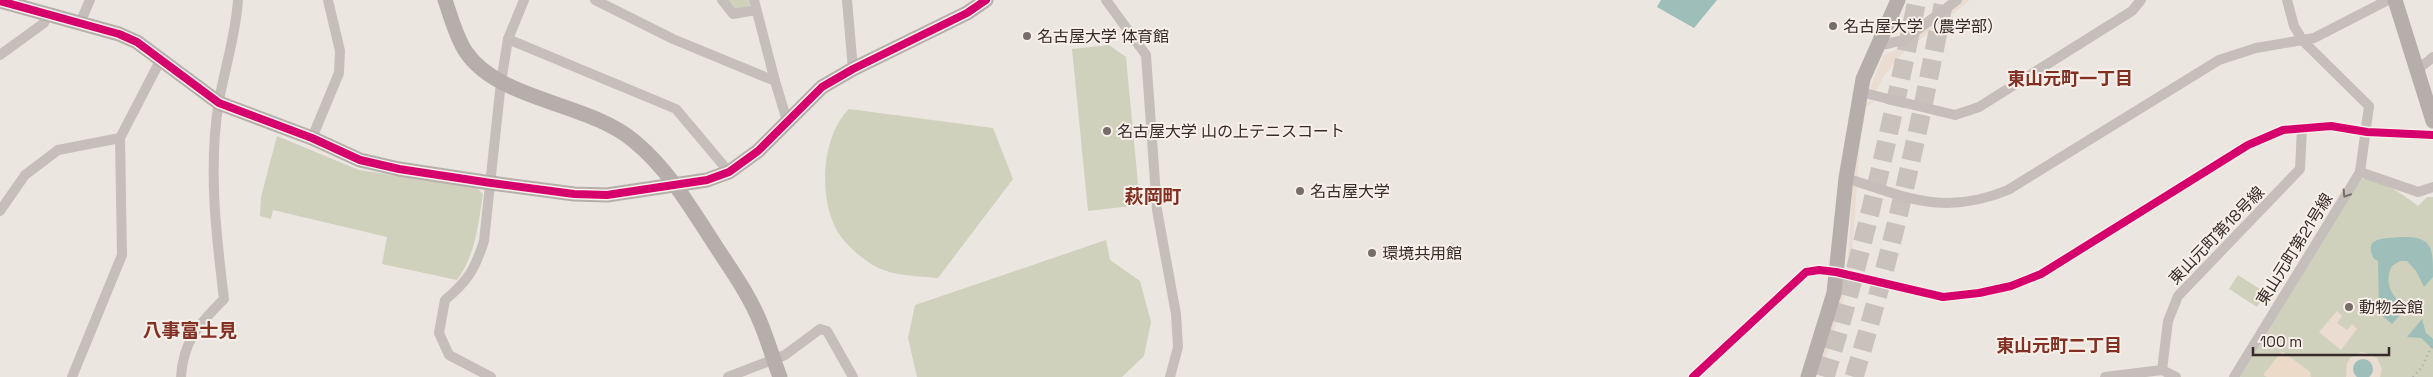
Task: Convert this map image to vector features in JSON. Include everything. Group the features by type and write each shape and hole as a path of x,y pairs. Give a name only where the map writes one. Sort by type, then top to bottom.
{"street":[{"path":"80,23 90,0"},
{"path":"180,377 187,343 203,320 224,299 216,236 214,173 219,103 238,0"},
{"path":"312,138 340,73 340,51 328,0"},
{"path":"445,0 466,52 482,70 501,82 598,118 633,140 656,161 676,185 746,293 761,324 780,377"},
{"path":"491,377 449,355 439,333 445,300 465,283 477,264 484,241 501,82 508,39 524,0"},
{"path":"597,0 673,39 775,81"},
{"path":"722,0 733,14 755,5 788,124"},
{"path":"847,0 852,69"},
{"path":"0,1 119,34 137,42 219,103 312,138 360,160 400,169 491,183 574,194 607,195 707,180 729,172 758,152 822,88 852,69 967,12 986,0"},
{"path":"1106,0 1146,55 1157,210 1176,314 1178,347 1170,377"},
{"path":"1810,376 1834,293 1846,178 1862,79 1898,0"},
{"path":"1877,46 1904,40 1957,0"},
{"path":"1860,92 1955,115 1971,110 1979,107 2132,11 2141,0"},
{"path":"2287,0 2294,26 2303,41"},
{"path":"1846,178 1916,200 1940,204 1964,203 1993,196 2008,190 2219,60 2256,48 2314,38 2388,0"},
{"path":"2395,0 2433,121"},
{"path":"0,55 44,23 45,15"},
{"path":"508,39 676,109 729,172"},
{"name":"東山元町第21号線","path":"2234,377 2360,172 2370,106 2303,41"},
{"path":"2416,71 2433,57"},
{"path":"72,377 122,255 120,138 161,59"},
{"path":"1694,376 1806,272 1819,270 1836,272 1943,296 1979,293 2011,286 2041,274 2248,145 2283,130 2331,126 2367,132 2433,135"},
{"name":"東山元町第18号線","path":"2162,370 2168,321 2178,296 2300,169 2302,128"},
{"path":"0,211 25,175 58,150 120,138"},
{"path":"2360,172 2418,192 2433,188"},
{"path":"728,377 785,356 820,329 827,331 853,377"},
{"path":"2105,377 2162,370 2176,377"}],"green space":[{"path":"726,0 749,0 750,4 748,8 736,11"},
{"name":"名古屋大学 山の上テニスコート","path":"1109,45 1126,57 1140,205 1088,211 1072,49"},
{"path":"849,109 993,128 1013,179 938,278 903,275 878,268 857,254 838,232 827,203 826,169 828,151 833,135"},
{"path":"277,136 359,170 477,188 483,194 478,228 468,260 457,280 382,264 387,237 273,210 271,219 260,216 261,197"},
{"path":"2361,179 2384,184 2418,206 2427,197 2433,197 2433,377 2240,377"},
{"path":"1106,240 1110,260 1140,281 1151,322 1144,356 1122,377 917,377 908,338 915,305"},
{"path":"2238,275 2266,293 2257,307 2229,289"}],"sand":[{"path":"2282,351 2310,372 2311,377 2267,377 2263,375"}],"shaded area":[{"path":"1961,0 1970,0 1904,52 1885,74 1876,91 1870,89 1883,56 1899,48"},
{"path":"1875,101 1866,107 1860,144 1851,268 1853,271 1847,269 1854,166 1865,104"},
{"path":"1844,280 1852,281 1849,282 1820,376 1816,371"},
{"path":"2337,311 2342,316 2337,323 2347,330 2352,324 2357,329 2341,350 2319,332"},
{"path":"2361,352 2377,358 2382,369 2380,377 2346,377 2347,363 2350,358"}],"water":[{"path":"1661,0 1717,0 1694,28 1657,7"},
{"path":"2400,237 2419,239 2429,245 2433,277 2424,287 2416,271 2407,261 2400,261 2392,266 2388,278 2390,289 2393,295 2407,307 2392,324 2379,313 2378,261 2374,259 2371,246 2377,240"},
{"path":"2422,319 2426,333 2433,339 2433,349 2421,338 2407,337"},
{"path":"2363,359 2370,362 2373,369 2370,376 2363,379 2356,376 2353,369 2356,362"}],"tunnel":[{"path":"1825,377 1852,284 1876,190 1917,0"},
{"path":"1854,377 1893,237 1944,0"}],"railway":[{"path":"2413,377 2422,367 2433,343"}],"cycle path":[{"path":"0,1 119,34 137,42 219,103 312,138 360,160 399,169 491,183 574,194 607,195 707,180 729,172 758,151 822,87 853,69 967,13 986,0"},
{"path":"1693,377 1806,272 1819,270 1836,272 1943,297 1979,293 2011,286 2041,274 2248,145 2283,130 2331,126 2367,132 2433,135"}],"place":[{"name":"名古屋大学（農学部）","path":"1833,26"},
{"name":"名古屋大学 体育館","path":"1027,36"},
{"name":"名古屋大学 山の上テニスコート","path":"1107,131"},
{"name":"名古屋大学","path":"1300,191"},
{"name":"環境共用館","path":"1372,253"},
{"name":"動物会館","path":"2349,307"}],"district":[{"name":"東山元町一丁目","path":"2070,79"},
{"name":"萩岡町","path":"1153,196"},
{"name":"八事富士見","path":"190,330"},
{"name":"東山元町二丁目","path":"2059,346"}]}
